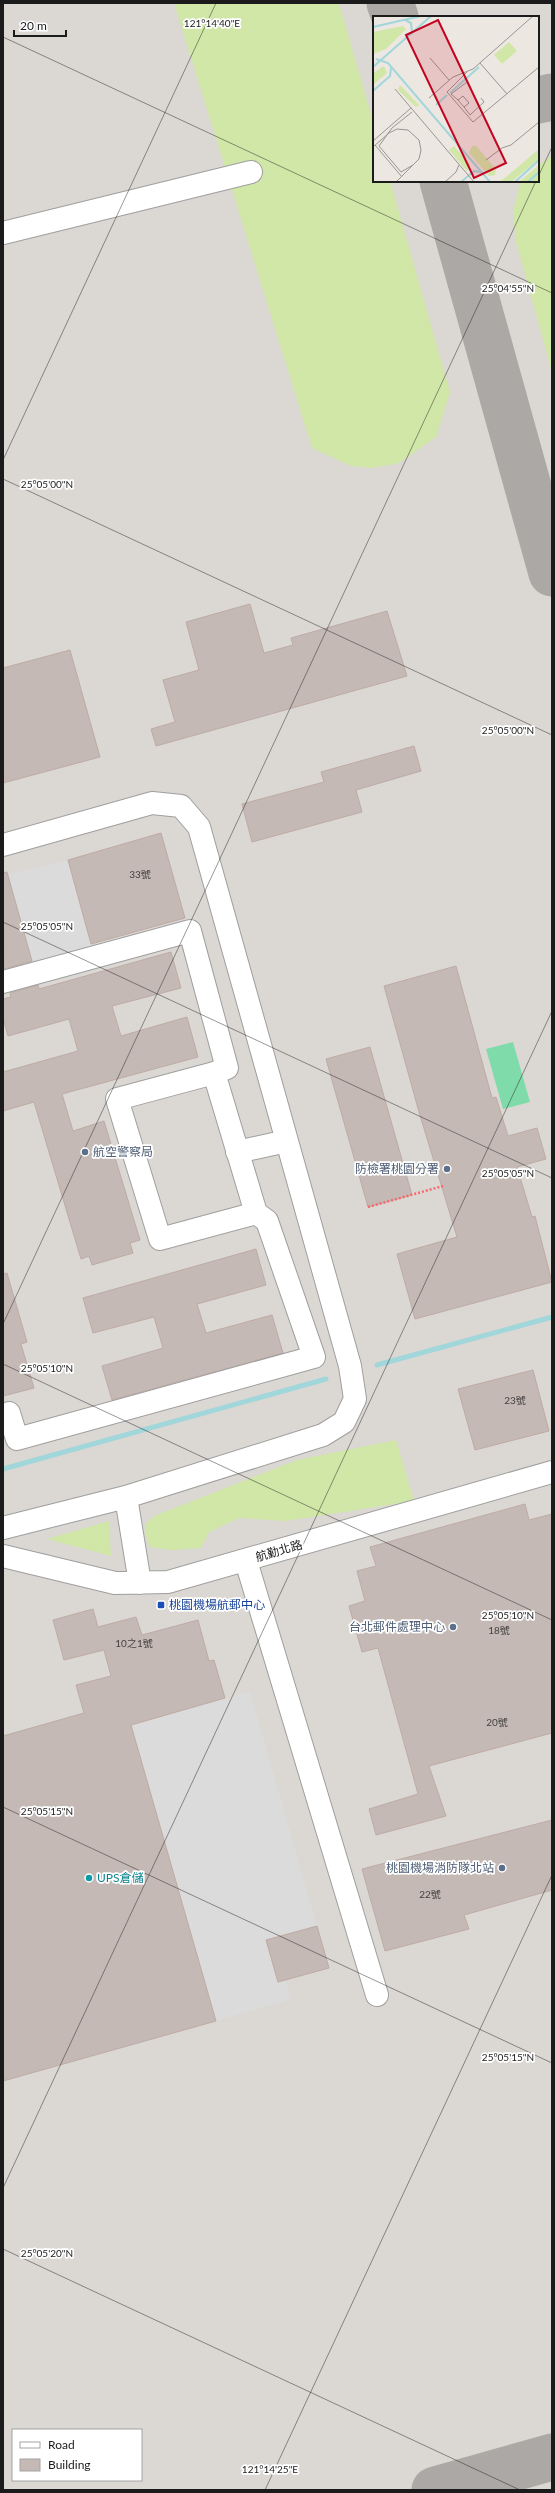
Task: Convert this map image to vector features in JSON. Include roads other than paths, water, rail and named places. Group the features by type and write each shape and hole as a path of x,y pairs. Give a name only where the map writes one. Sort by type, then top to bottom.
{"street":[{"path":"3,233 251,172"},
{"path":"3,845 152,804 181,806 199,827 350,1366 355,1399 344,1422 323,1435 126,1497 3,1528"},
{"path":"3,982 190,931 227,1068 214,1073 118,1099 160,1239 256,1213"},
{"path":"9,1413 17,1439 314,1357 267,1221 256,1213 214,1073"},
{"path":"237,1152 287,1140"},
{"name":"航勤北路","path":"3,1556 115,1583 168,1582 246,1561 552,1472"},
{"path":"126,1497 140,1583"},
{"path":"246,1561 377,1995"}],"waterway":[{"path":"377,1365 552,1317"},
{"path":"3,1469 326,1379"}],"place":[{"name":"航空警察局","path":"85,1152"},
{"name":"防檢署桃園分署","path":"447,1169"},
{"name":"桃園機場航郵中心","path":"161,1605"},
{"name":"台北郵件處理中心","path":"453,1627"},
{"name":"桃園機場消防隊北站","path":"502,1868"},
{"name":"UPS倉儲","path":"89,1878"}]}
